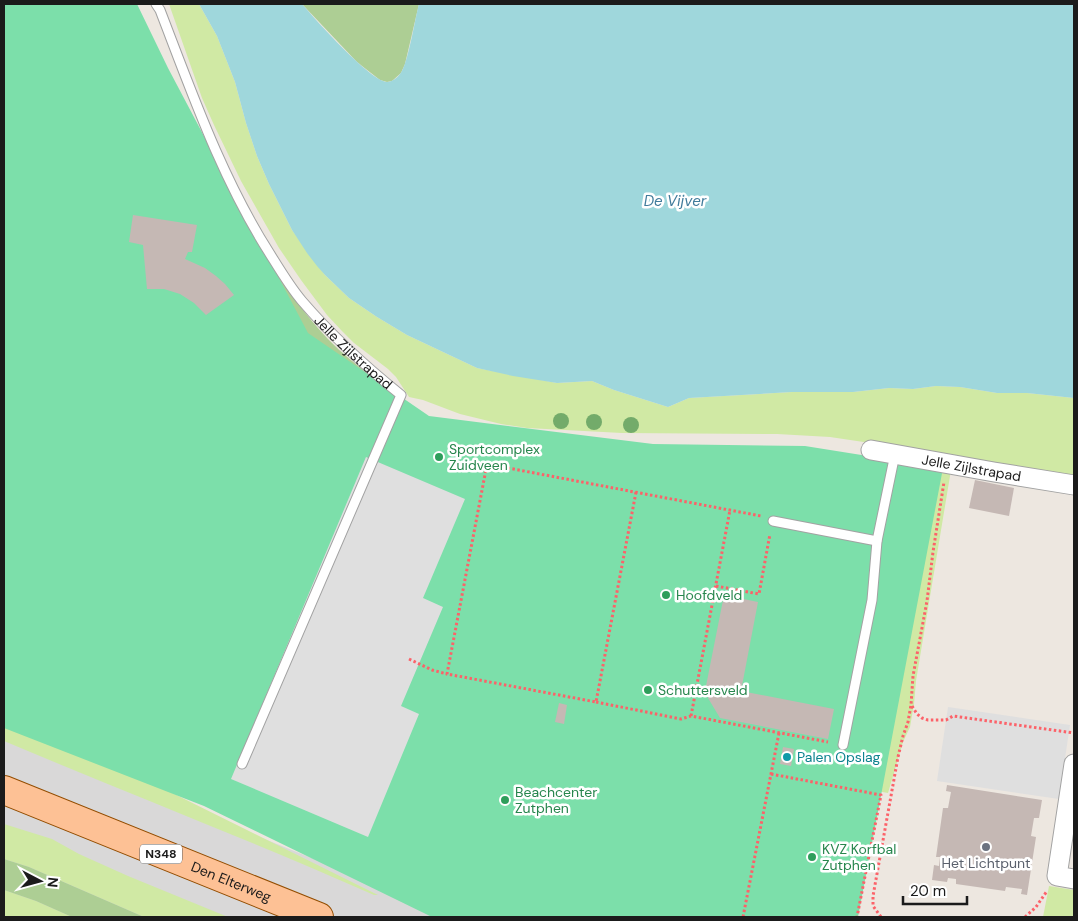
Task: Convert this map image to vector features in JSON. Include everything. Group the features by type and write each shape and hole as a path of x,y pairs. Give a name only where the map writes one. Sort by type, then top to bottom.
{"main road":[{"name":"Den Elterweg","path":"4,790 319,917"}],"street":[{"name":"Jelle Zijlstrapad","path":"870,450 1074,485"},
{"path":"1066,877 1074,764"}],"lane":[{"name":"Jelle Zijlstrapad","path":"156,4 202,118 238,199 260,238 301,300 366,367 400,395 242,764"},
{"path":"844,745 872,600 877,541 895,454"},
{"path":"773,521 877,541"}],"path":[{"path":"447,674 487,464 730,510 769,518 773,521 759,594 716,586"},
{"path":"880,917 873,906 873,896 898,758 911,705 913,676 927,601 947,464"},
{"path":"596,702 636,492"},
{"path":"692,716 730,510"},
{"path":"409,659 432,670 447,674 681,719 692,716 844,745"},
{"path":"911,705 917,714 928,720 946,720 953,716 1074,733"},
{"path":"743,917 779,732"},
{"path":"771,774 880,795 857,917"},
{"path":"866,867 877,869"},
{"path":"1025,917 1066,877"}],"shaded area":[{"path":"366,457 465,499 423,598 443,607 401,706 419,714 368,837 231,779"},
{"path":"948,707 1070,725 1059,799 937,781"},
{"path":"4,734 458,917 4,917"}],"green space":[{"name":"Sportcomplex Zuidveen","path":"4,4 137,4 168,68 308,333 429,416 653,444 805,446 943,468 858,917 432,917 204,806 4,728"},
{"path":"169,4 199,4 217,36 235,82 257,156 292,230 325,275 349,298 407,335 477,368 557,383 592,381 668,407 689,398 792,392 853,392 936,386 960,387 997,393 1027,393 1074,398 1074,478 830,437 777,434 622,433 527,428 460,414 423,400 409,397 396,377 388,369 354,343 327,315 279,248 241,181 214,125 202,98"},
{"path":"302,4 419,4 405,64 401,73 392,81 380,80 356,61"},
{"path":"270,263 319,330 377,381 294,325"},
{"path":"951,470 910,727 903,742 888,793 797,776 899,476"},
{"path":"4,712 126,770 378,895 374,895 282,855 4,741"},
{"path":"4,824 52,839 79,854 128,876 228,917 144,917 29,867 4,859"},
{"path":"4,859 29,867 144,917 72,917 36,901 4,890"},
{"path":"1049,886 1074,890 1074,917 1043,917"},
{"path":"4,890 36,901 72,917 4,917"}],"water":[{"name":"De Vijver","path":"199,4 302,4 356,61 368,72 387,82 396,78 403,69 419,4 1074,4 1074,398 1027,393 997,393 960,387 936,386 853,392 792,392 689,398 668,407 592,381 557,383 477,368 407,335 377,317 349,298 325,275 307,253 292,230 269,184 246,123 235,82 217,36"}],"building":[{"path":"133,215 197,225 192,252 188,252 185,259 205,268 216,276 234,295 206,315 194,303 180,294 164,289 147,289 143,245 129,242"},
{"path":"975,480 1014,488 1009,516 969,508"},
{"path":"724,595 758,602 741,691 834,709 828,739 720,718 708,698 710,687 706,686"},
{"path":"559,703 567,705 564,724 555,722"},
{"name":"Palen Opslag","path":"783,747 794,749 791,766 780,764"},
{"name":"Het Lichtpunt","path":"947,785 1042,800 1039,818 1034,818 1031,836 1036,837 1027,895 1021,894 1022,889 1006,887 1005,891 956,884 956,879 948,878 947,882 932,880 934,865 939,866 940,857 936,857 943,808 948,808 951,792 946,791"}],"place":[{"name":"Sportcomplex Zuidveen","path":"439,457"},
{"name":"Hoofdveld","path":"666,595"},
{"name":"Schuttersveld","path":"648,690"},
{"name":"Palen Opslag","path":"787,757"},
{"name":"Beachcenter Zutphen","path":"505,800"},
{"name":"Het Lichtpunt","path":"986,847"},
{"name":"KVZ Korfbal Zutphen","path":"812,857"}]}
